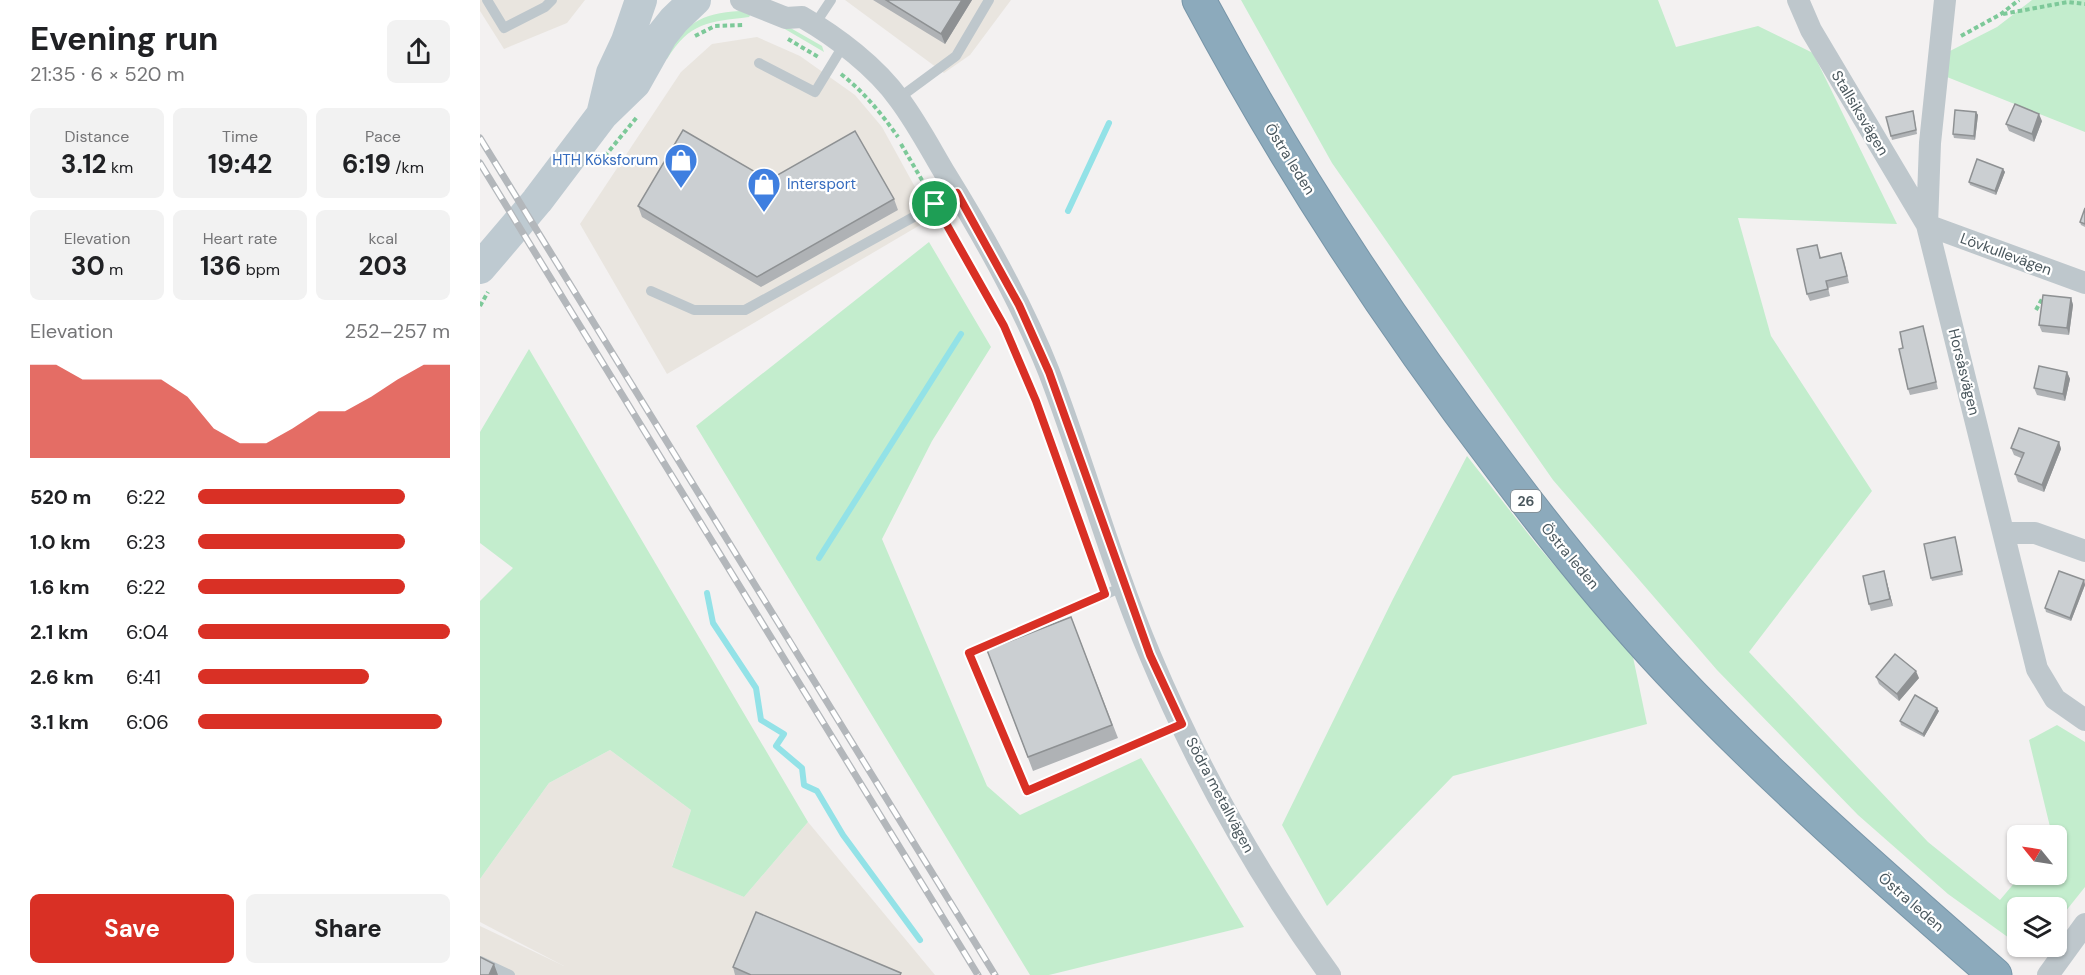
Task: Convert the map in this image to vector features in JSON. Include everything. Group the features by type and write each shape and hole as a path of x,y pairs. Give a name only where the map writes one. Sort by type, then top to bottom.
{"highway":[{"name":"Östra leden","path":"1199,0 1247,90 1342,243 1442,392 1551,534 1668,670 1814,816 1995,975"}],"street":[{"path":"602,115 612,73 627,41 641,0"},
{"path":"480,268 537,201 602,115 635,83 662,35 695,0"},
{"name":"Södra metallvägen","path":"741,0 786,18 803,14 873,72 899,98 957,193 1019,305 1049,372 1150,655 1182,724 1241,837 1294,926 1330,975"},
{"name":"Stallsiksvägen","path":"1798,0 1811,30 1927,225"},
{"name":"Horsåsvägen","path":"1945,0 1930,143 1927,225 2037,669 2055,699 2085,720"},
{"name":"Lövkullevägen","path":"1927,225 2085,283"},
{"path":"2004,533 2035,532 2085,551"},
{"path":"2053,967 2085,924"}],"lane":[{"path":"487,0 504,28 545,7 552,0"},
{"path":"803,14 831,0"},
{"path":"899,98 956,56 989,0"},
{"path":"759,63 815,92 843,46"},
{"path":"651,291 694,310 746,310 957,193"},
{"path":"1125,586 969,653 1027,791 1182,724"},
{"path":"480,961 510,975"}],"path":[{"path":"1940,45 1966,34 2001,14 2019,0"},
{"path":"2001,14 2068,2 2085,4"},
{"path":"779,34 831,66 856,86 899,139 1004,326 1036,401"}],"shaded area":[{"path":"480,0 585,0 567,23 504,49 480,11"},
{"path":"845,0 1011,0 970,55 944,73"},
{"path":"757,37 800,56 855,95 882,127 932,218 667,374 580,224 681,72 712,44"},
{"path":"610,750 691,810 672,866 744,897 808,822 935,975 480,975 480,926 564,966 480,922 480,879 549,783"}],"green space":[{"path":"1241,0 1658,0 1676,47 1758,26 1813,53 1897,224 1738,218 1771,336 1872,491 1749,652 1928,842 2000,900 2013,885 2067,885 2067,825 2050,825 2029,740 2057,725 2085,742 2085,887 2067,910 2067,897 2007,897 2007,937 1948,894 1858,815 1717,670 1553,480 1332,163"},
{"path":"2032,0 2085,0 2085,132 1947,77 1948,52 1997,27"},
{"path":"740,11 751,14 749,17 722,20 701,26 684,38 667,59 664,57 679,36 695,22 714,14"},
{"path":"780,22 822,46 824,52 778,25"},
{"path":"929,242 991,347 932,441 882,539 987,786 1020,815 1141,758 1244,927 1049,975 1030,975 696,426"},
{"path":"529,349 808,822 744,897 672,867 691,810 610,750 549,783 480,879 480,601 513,568 480,543 480,432"},
{"path":"1467,456 1537,545 1633,657 1647,724 1453,776 1327,906 1282,825 1393,599"}],"building":[{"path":"886,0 962,0 941,34"},
{"path":"2015,104 2039,114 2032,134 2006,124"},
{"path":"1955,110 1976,112 1974,136 1953,134"},
{"path":"1913,111 1916,130 1891,136 1886,117"},
{"path":"683,130 769,180 855,131 894,199 757,277 638,206"},
{"path":"1977,159 2003,169 1995,191 1969,182"},
{"path":"2085,208 2085,224 2080,222"},
{"path":"1817,245 1820,258 1841,253 1847,276 1826,281 1828,289 1807,294 1797,249"},
{"path":"2043,295 2071,298 2067,328 2039,325"},
{"path":"1923,326 1936,382 1908,389 1899,349 1903,348 1900,332"},
{"path":"2039,366 2067,372 2063,394 2034,388"},
{"path":"2019,428 2059,442 2042,485 2015,474 2024,453 2011,448"},
{"path":"1955,537 1962,571 1931,578 1924,544"},
{"path":"1884,571 1890,599 1869,604 1863,576"},
{"path":"2059,571 2084,580 2070,618 2045,608"},
{"path":"1071,617 1112,725 1028,757 987,650"},
{"path":"1895,654 1916,671 1897,694 1876,677"},
{"path":"1915,695 1937,708 1923,734 1900,721"},
{"path":"756,912 901,973 900,975 751,975 733,967"},
{"path":"480,957 494,964 489,975 480,975"}],"waterway":[{"path":"1068,211 1109,123"},
{"path":"819,558 961,334"},
{"path":"707,593 713,623 756,688 761,720 784,734 776,746 802,768 804,785 817,791 843,835 920,940"}],"railway":[{"path":"480,138 995,975"},
{"path":"480,163 978,975"}],"place":[{"name":"HTH Köksforum","path":"681,189"},
{"name":"Intersport","path":"764,213"}],"route":[{"path":"957,193 1019,305 1049,372 1150,655 1182,724 1027,791 969,653 1105,594 1036,401 1004,326 935,204 957,193"}]}
